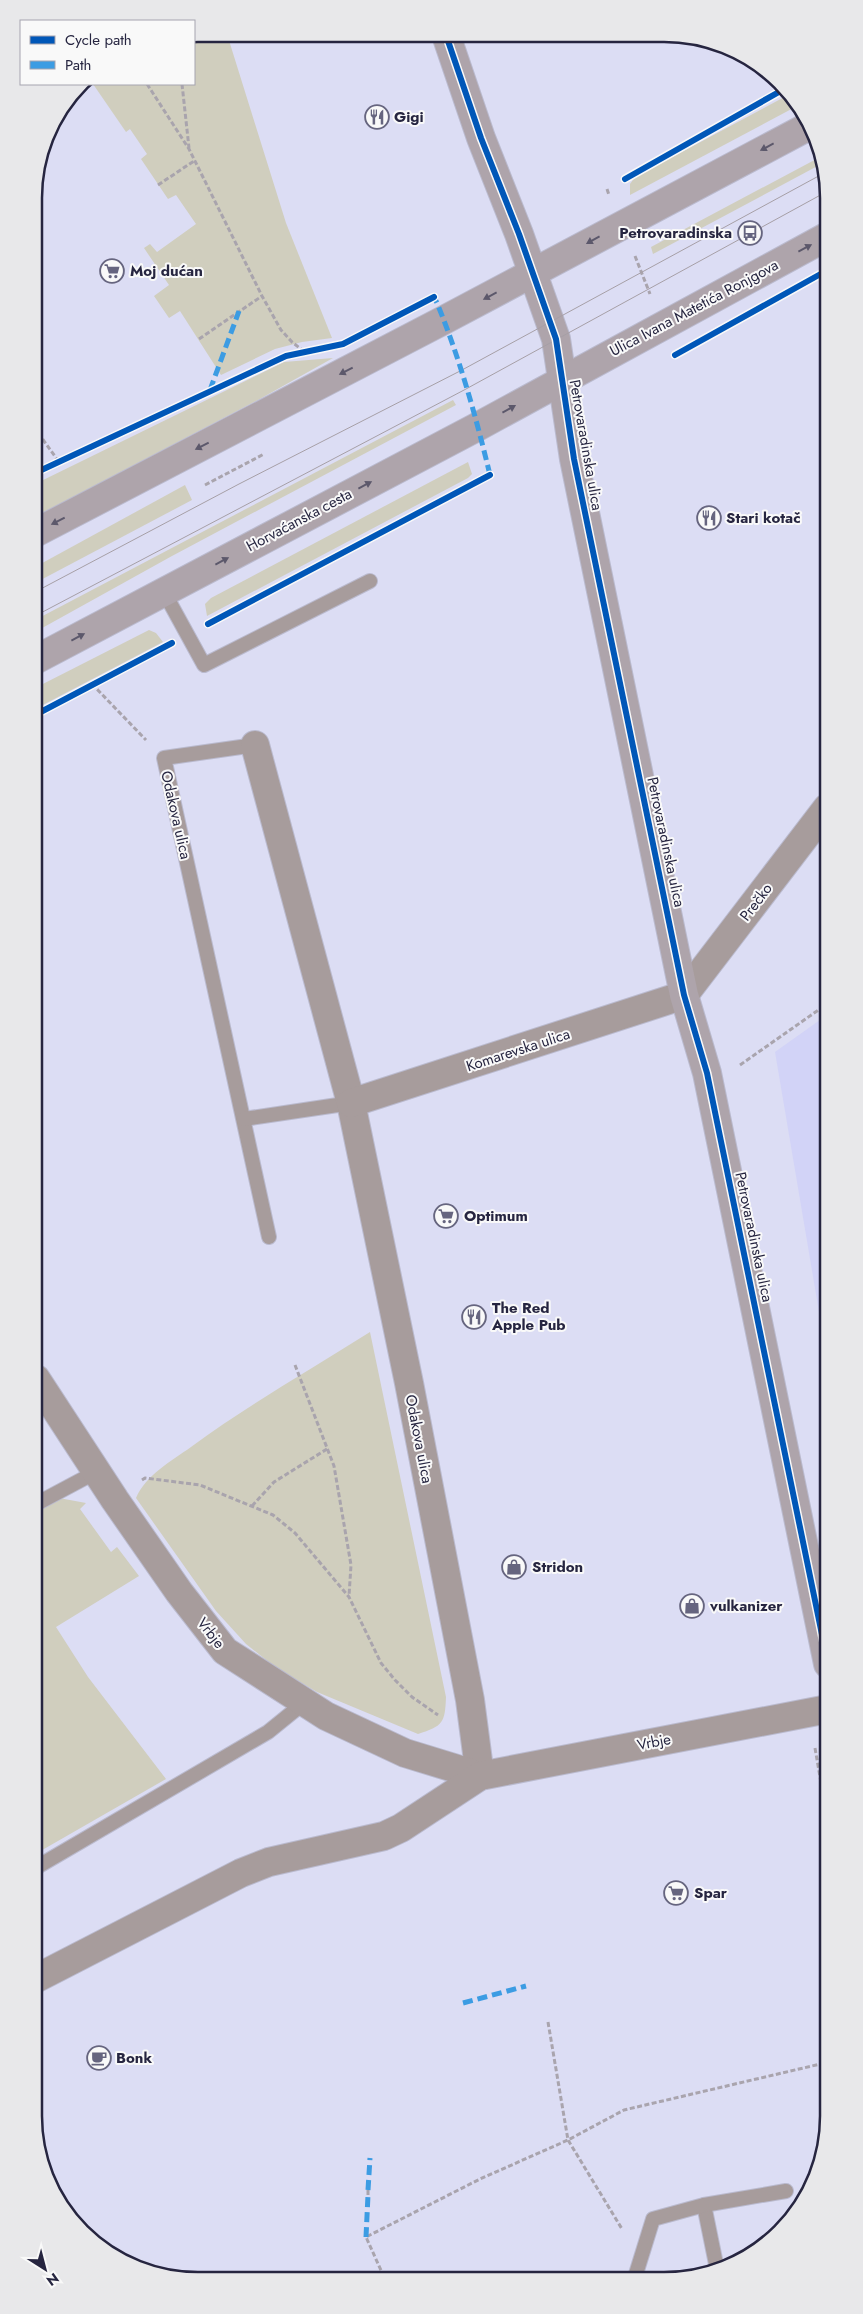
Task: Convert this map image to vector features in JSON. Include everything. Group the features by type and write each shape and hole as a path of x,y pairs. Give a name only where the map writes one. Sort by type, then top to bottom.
{"street":[{"name":"Petrovaradinska ulica","path":"449,43 481,138 551,321 574,459 684,995 707,1073 820,1625"},
{"path":"43,529 533,273 804,129"},
{"name":"Ulica Ivana Matetića Ronjgova","path":"562,379 820,240"},
{"name":"Horvaćanska cesta","path":"43,656 477,427 562,379"},
{"name":"Odakova ulica","path":"255,745 351,1103 409,1383 470,1700 480,1776"},
{"name":"Prečko","path":"684,995 820,817"},
{"name":"Komarevska ulica","path":"351,1103 684,995"},
{"name":"Vrbje","path":"43,1390 96,1472 180,1592 225,1651 326,1716 405,1753 480,1776"},
{"name":"Vrbje","path":"43,1975 241,1873 269,1862 384,1836 401,1828 480,1776 820,1711"}],"lane":[{"path":"164,592 204,665 370,581"},
{"name":"Odakova ulica","path":"255,745 164,758 269,1237"},
{"path":"244,1119 351,1103"},
{"path":"43,1500 96,1472"},
{"path":"43,1863 268,1732 305,1702"},
{"path":"636,2272 653,2219 704,2205 786,2191"},
{"path":"704,2205 716,2263"}],"path":[{"path":"148,85 189,149 262,296 281,330 306,353"},
{"path":"182,85 189,149"},
{"path":"158,185 194,160"},
{"path":"634,255 642,271 651,299"},
{"path":"199,339 262,296"},
{"path":"43,439 60,462"},
{"path":"92,684 164,758"},
{"path":"738,1066 820,1009"},
{"path":"295,1365 334,1466 350,1565 349,1597"},
{"path":"252,1506 274,1482 327,1449"},
{"path":"140,1482 145,1478 200,1484 273,1515 295,1533 349,1597 381,1663 412,1697 440,1716"},
{"path":"815,1748 820,1777"},
{"path":"548,2022 568,2140 640,2259"},
{"path":"382,2272 366,2237 480,2179 568,2140 624,2110 820,2064"},
{"path":"368,2190 368,2195"}],"shaded area":[{"path":"195,43 230,43 286,223 332,338 302,342 275,349 221,375 180,311 169,318 154,296 169,285 144,248 150,244 157,252 196,224 176,195 168,199 141,159 147,154 130,129 126,132 94,85 195,85"},
{"path":"783,98 792,109 630,195 630,184 635,177"},
{"path":"815,159 817,166 653,254 651,247"},
{"path":"333,358 258,400 43,513 43,480 284,362"},
{"path":"453,400 456,405 172,556 43,628 43,616"},
{"path":"468,462 472,474 468,478 207,616 205,604 211,598"},
{"path":"185,485 192,500 43,579 43,563"},
{"path":"149,630 156,633 163,642 43,705 43,684"},
{"path":"820,1020 820,1318 775,1052"},
{"path":"370,1332 446,1697 445,1713 438,1726 418,1734 317,1692 275,1667 246,1644 216,1611 136,1498 146,1482 167,1463 257,1402"},
{"path":"59,1498 86,1503 80,1509 111,1552 117,1547 139,1576 56,1627 88,1677 166,1779 43,1850 43,1506"}],"tram line":[{"path":"43,588 239,484 462,370 819,176"},
{"path":"43,612 466,389 820,195"}],"marked path":[{"path":"431,299 434,297 437,303 460,367 485,453 490,475 488,476"},
{"path":"210,390 239,311"},
{"path":"463,2003 526,1986"},
{"path":"368,2190 370,2158"},
{"path":"366,2237 368,2195"}],"cycle path":[{"path":"449,43 481,138 519,234 556,339 574,459 684,995 707,1073 820,1625"},
{"path":"625,179 779,92"},
{"path":"675,355 820,274"},
{"path":"43,469 286,356 343,344 434,297"},
{"path":"208,624 490,475"},
{"path":"43,711 172,643"}],"place":[{"name":"Gigi","path":"377,117"},
{"name":"Petrovaradinska","path":"750,233"},
{"name":"Moj dućan","path":"112,271"},
{"name":"Stari kotač","path":"709,518"},
{"name":"Optimum","path":"446,1216"},
{"name":"The Red Apple Pub","path":"474,1317"},
{"name":"Stridon","path":"514,1567"},
{"name":"vulkanizer","path":"692,1606"},
{"name":"Spar","path":"676,1893"},
{"name":"Bonk","path":"99,2058"}]}
